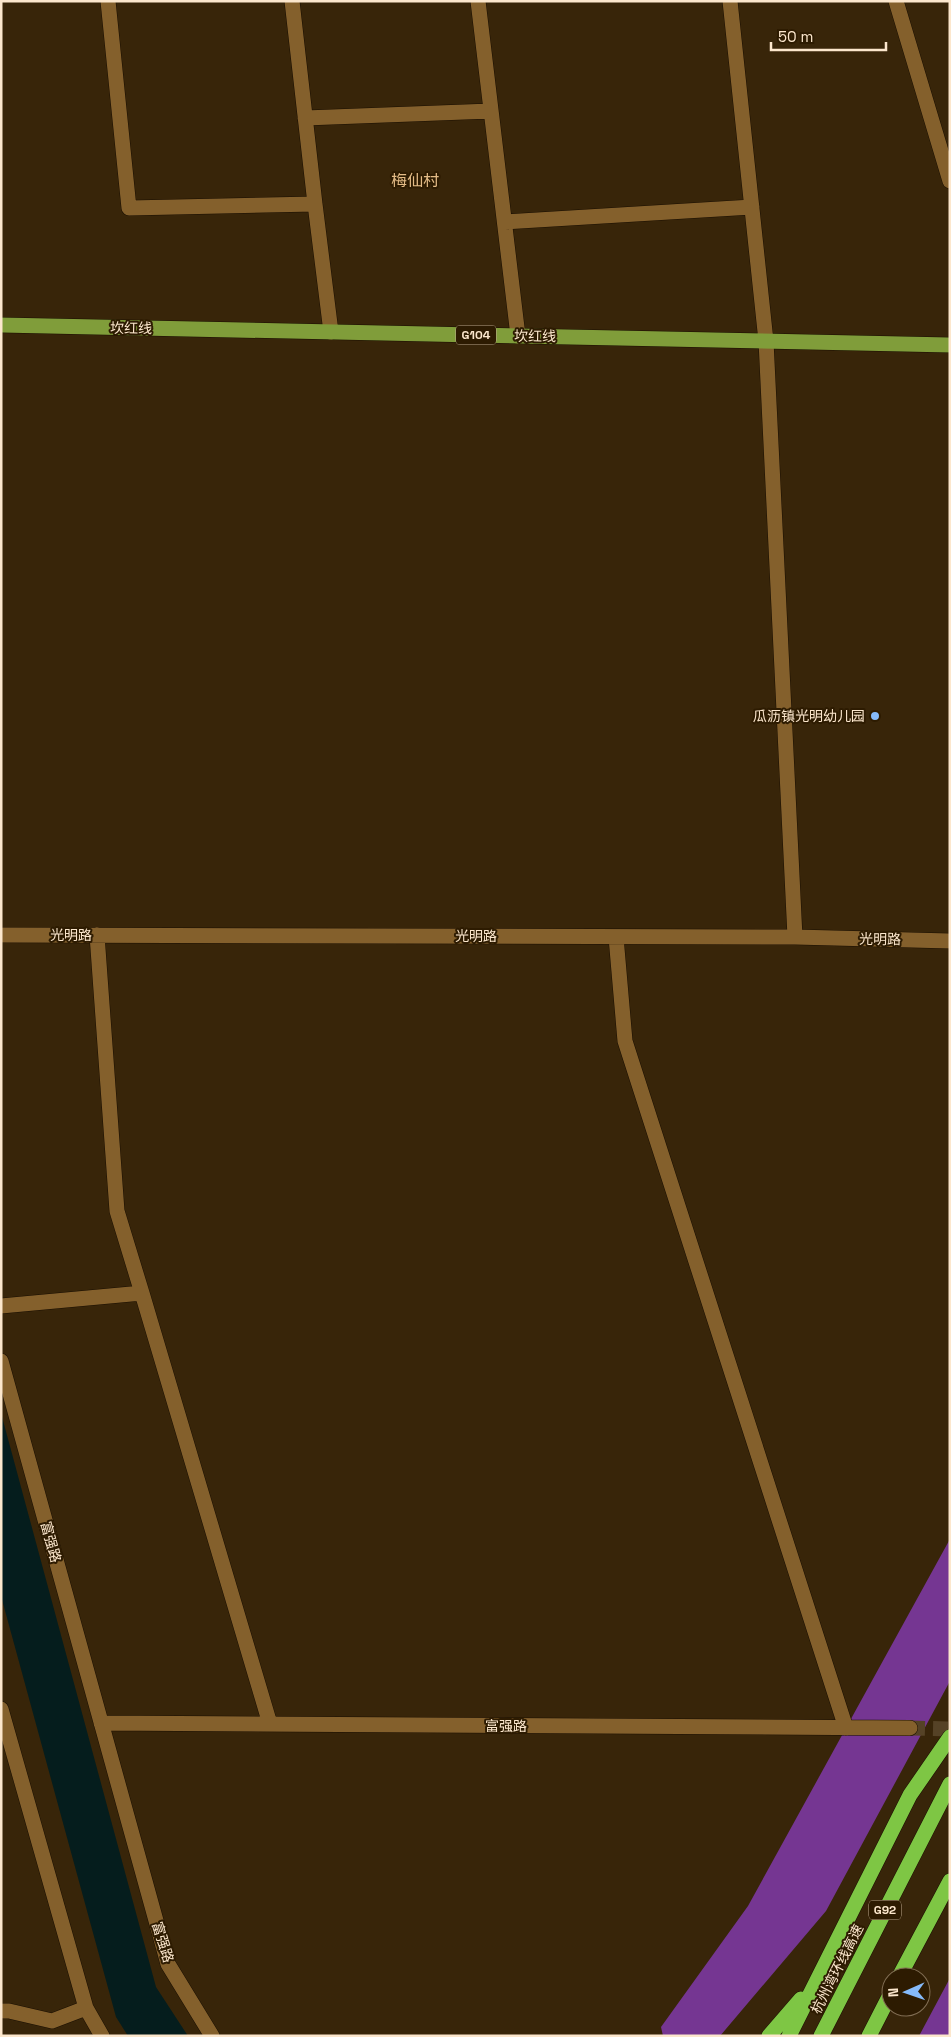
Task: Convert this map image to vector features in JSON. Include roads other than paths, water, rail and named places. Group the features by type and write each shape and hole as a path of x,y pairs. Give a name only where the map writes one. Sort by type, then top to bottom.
{"highway":[{"path":"789,2036 910,1795 950,1737"},
{"name":"杭州湾环线高速","path":"821,2036 950,1784"},
{"path":"904,1967 950,1881"},
{"path":"769,2036 817,1981"},
{"path":"869,2036 881,2013"}],"main road":[{"name":"坎红线","path":"1,325 950,345"}],"street":[{"path":"108,1 129,208 315,204"},
{"path":"292,1 331,332"},
{"path":"478,1 518,336"},
{"path":"730,1 766,341 795,938"},
{"path":"896,1 950,181"},
{"path":"305,118 491,110"},
{"path":"504,222 752,207"},
{"name":"光明路","path":"1,935 795,938 950,941"},
{"path":"97,935 117,1211 270,1724"},
{"path":"616,937 626,1041 846,1728"},
{"path":"1,1306 142,1293"},
{"name":"富强路","path":"1,1361 168,1964 212,2036"},
{"path":"1,1709 86,2008 102,2036"},
{"name":"富强路","path":"101,1723 910,1728"},
{"path":"1,2011 9,2011 52,2021 86,2008"}],"water":[{"path":"1,1413 156,1987 188,2036 128,2036 116,2017 1,1596"}],"tunnel":[{"path":"910,1728 950,1729"}],"place":[{"name":"瓜沥镇光明幼儿园","path":"875,716"}],"district":[{"name":"梅仙村","path":"415,180"}]}
